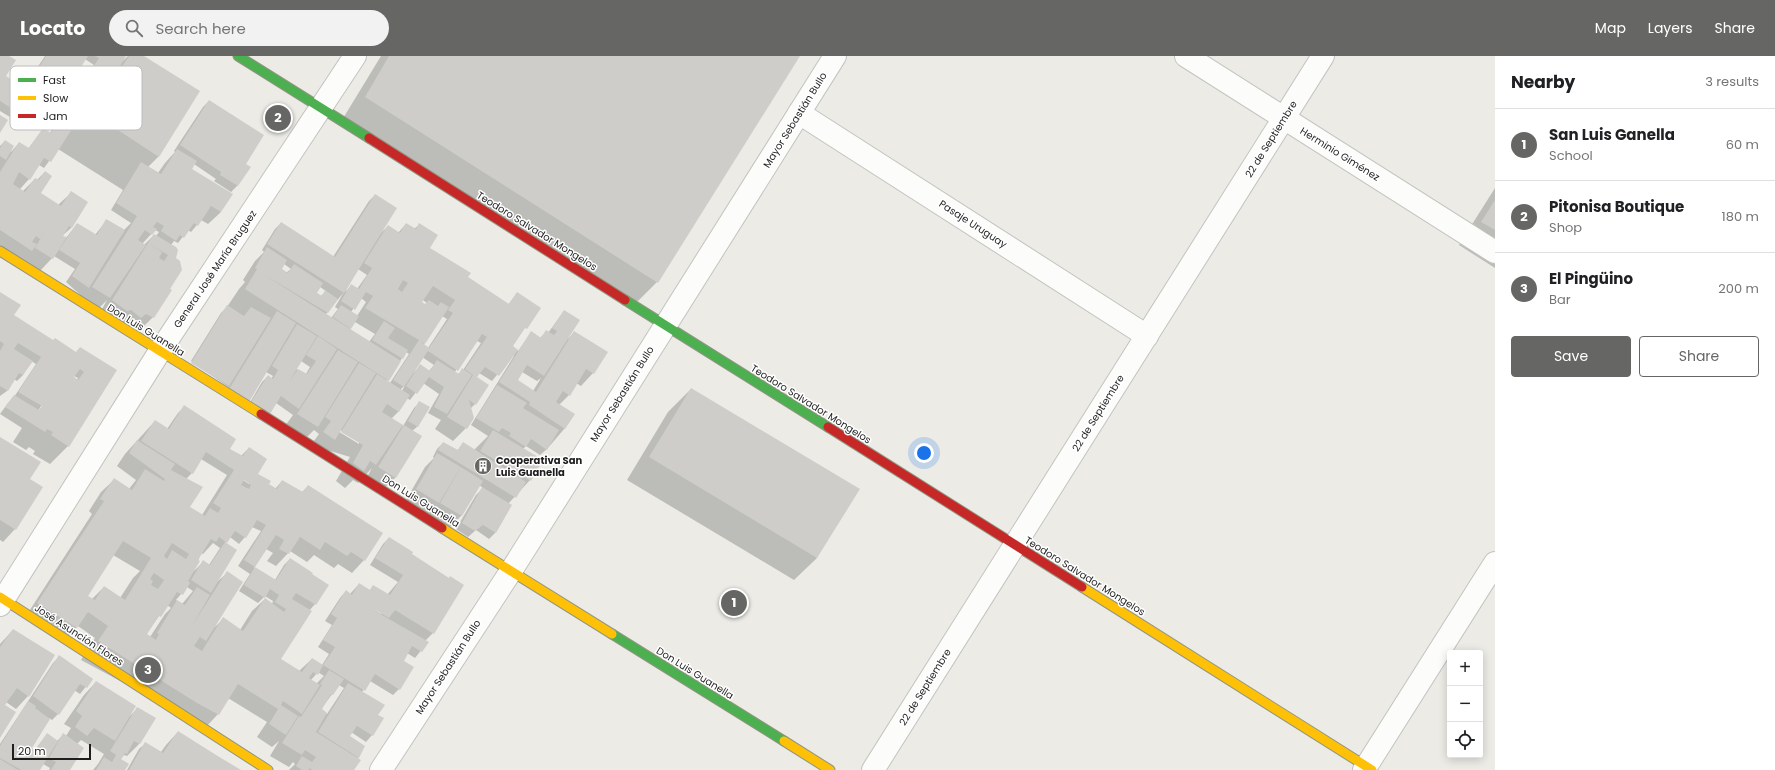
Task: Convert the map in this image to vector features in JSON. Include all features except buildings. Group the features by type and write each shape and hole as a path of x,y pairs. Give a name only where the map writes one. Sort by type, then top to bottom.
{"street":[{"name":"Teodoro Salvador Mongelos","path":"238,56 1368,769"},
{"name":"General José María Bruguez","path":"1,600 160,351 322,109 355,56"},
{"name":"Mayor Sebastián Bullo","path":"381,770 511,571 835,56"},
{"name":"Herminio Giménez","path":"1186,56 1495,252"},
{"name":"22 de Septiembre","path":"873,770 1323,56"},
{"name":"Pasaje Uruguay","path":"799,113 1147,336"},
{"name":"Don Luis Guanella","path":"0,251 830,770"},
{"path":"1368,769 1495,563"},
{"name":"José Asunción Flores","path":"1,600 268,770"}],"traffic: fast":[{"path":"238,56 369,138"},
{"path":"625,300 828,427"},
{"path":"612,634 784,741"}],"traffic: slow":[{"path":"0,251 261,414"},
{"path":"442,528 612,634"},
{"path":"1082,587 1372,770"},
{"path":"0,597 268,770"},
{"path":"784,741 830,770"}],"traffic: jam":[{"path":"369,138 625,300"},
{"path":"261,414 442,528"},
{"path":"828,427 1082,587"}],"place":[{"name":"Pitonisa Boutique","path":"278,118"},
{"name":"Cooperativa San Luis Guanella","path":"483,466"},
{"name":"San Luis Ganella","path":"734,603"},
{"name":"El Pingüino","path":"148,670"}]}
